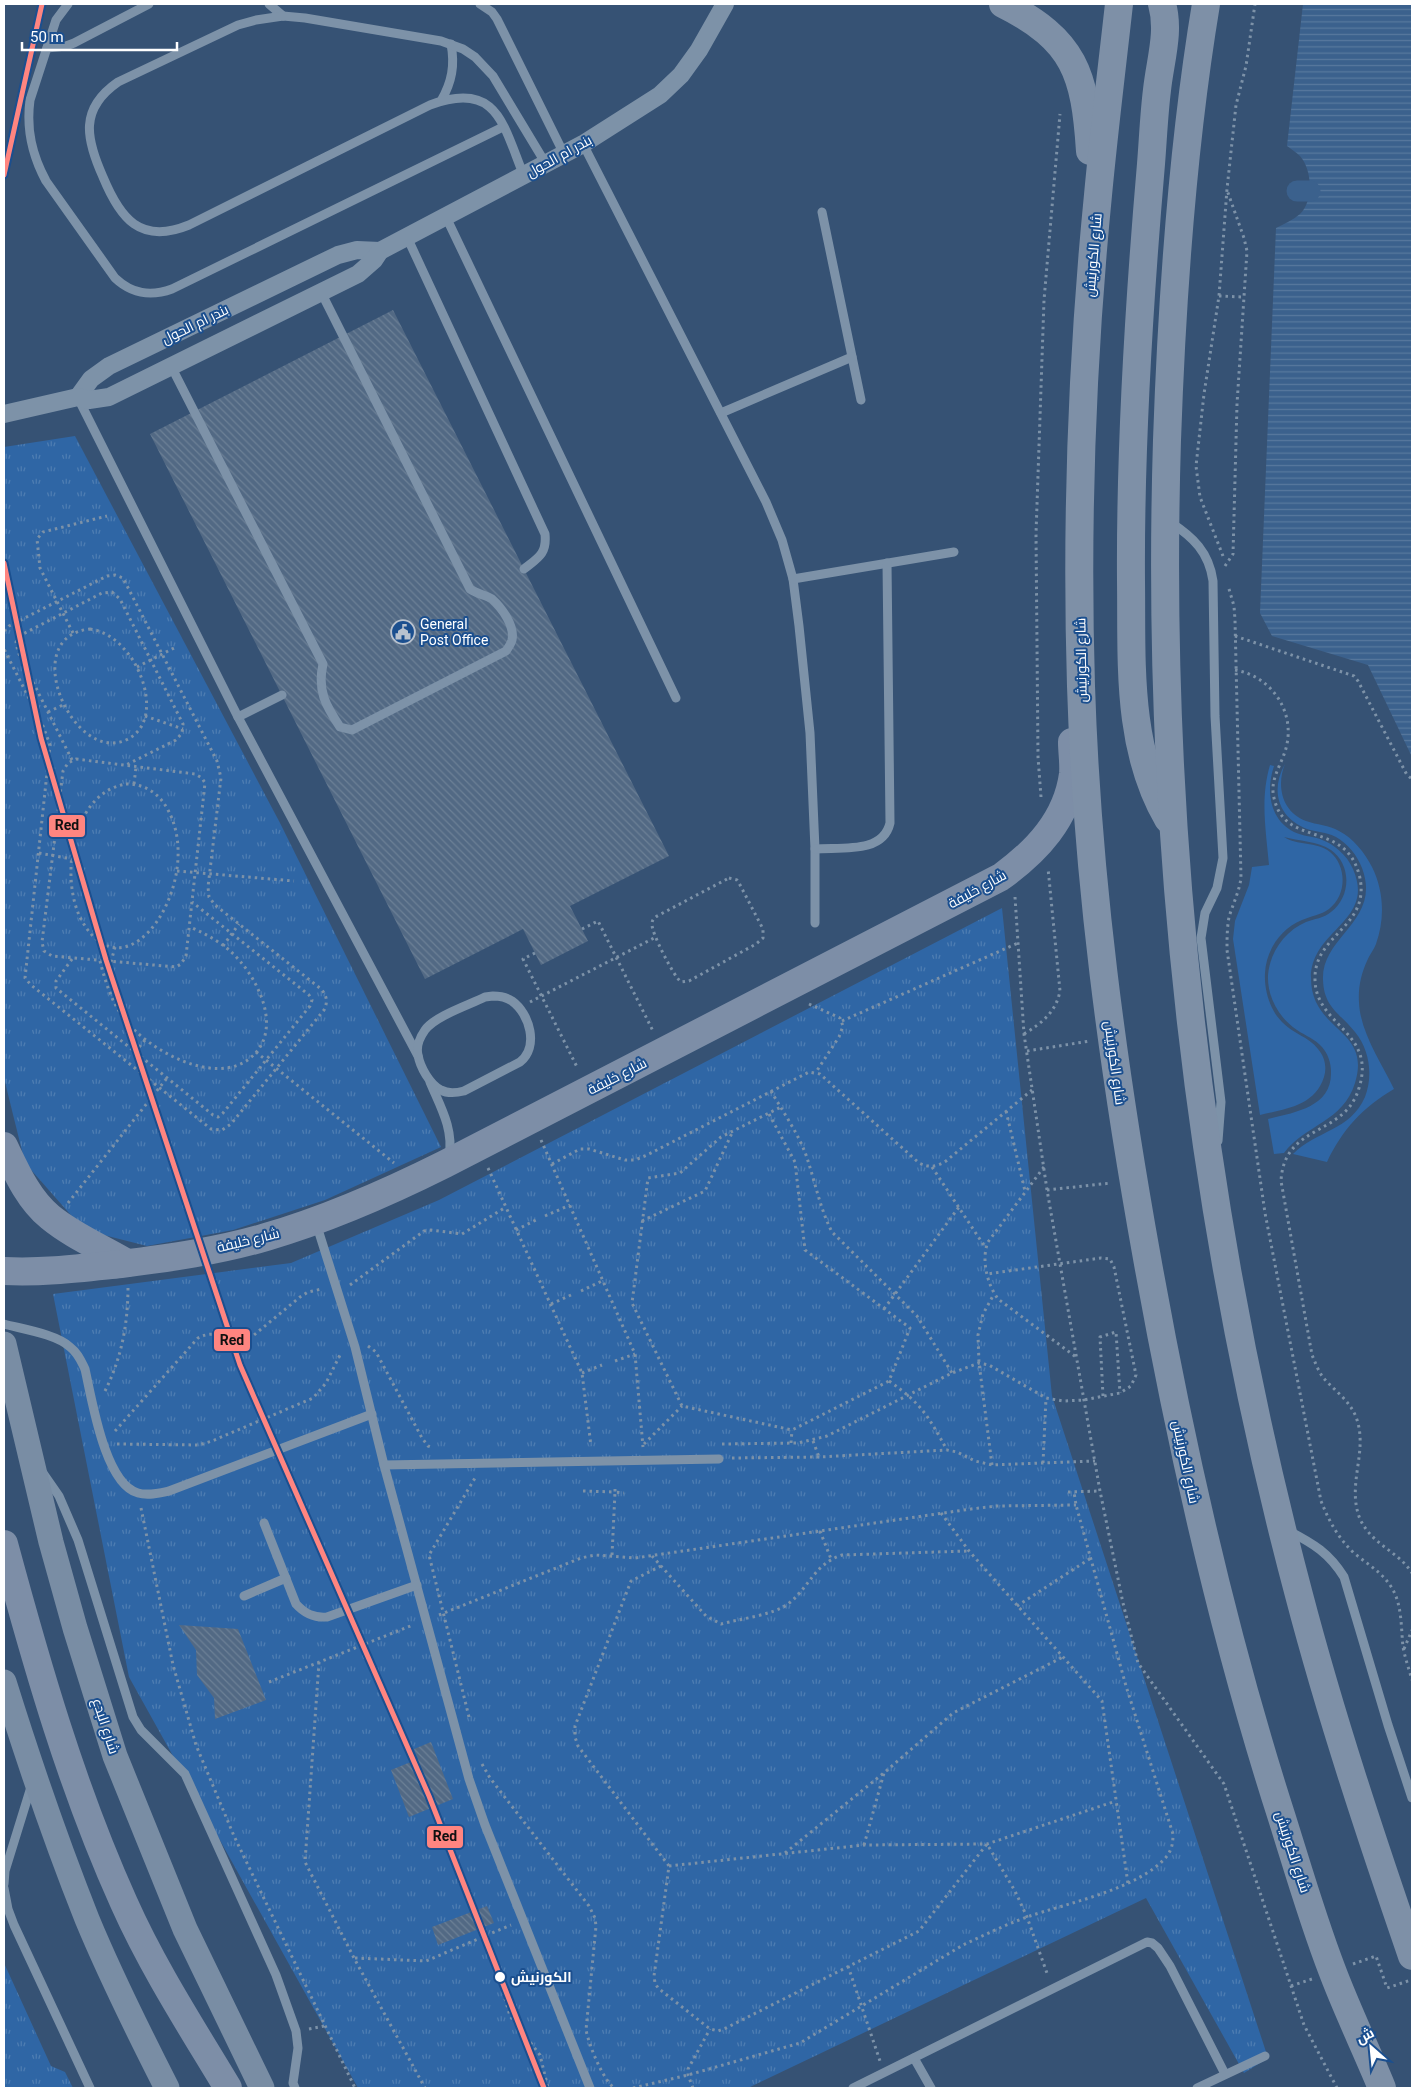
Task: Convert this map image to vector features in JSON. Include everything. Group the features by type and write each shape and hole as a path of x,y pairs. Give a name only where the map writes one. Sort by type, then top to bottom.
{"highway":[{"path":"1003,4 1024,14 1056,38 1073,65 1086,100 1092,168 1098,194"},
{"name":"شارع الكورنيش","path":"1119,4 1098,194 1083,402 1081,503 1081,685 1087,800 1096,918 1111,1038 1133,1180 1165,1357 1194,1498 1242,1684 1282,1818 1332,1971 1382,2088"},
{"path":"1162,4 1166,26 1156,100 1134,386 1130,516 1134,705 1139,744 1146,772 1158,802 1172,826"},
{"path":"1206,4 1191,109 1174,298 1165,519 1165,653 1172,826 1188,1012 1211,1173 1238,1327 1281,1526 1348,1766 1412,1956"}],"main road":[{"name":"شارع خليفة","path":"4,1271 30,1272 127,1263 194,1254 265,1238 355,1206 445,1164 984,887 1023,861 1050,832 1064,807 1073,772 1072,719 1081,685"},
{"path":"4,1146 18,1175 30,1194 50,1217 127,1263"},
{"name":"شارع البدع","path":"4,1344 29,1452 75,1628 115,1756 185,1929 262,2088"},
{"path":"4,1544 66,1756 124,1903 153,1962 228,2088"},
{"path":"4,1682 34,1777 88,1920 130,2016 166,2088"}],"street":[{"path":"710,4 711,28"},
{"name":"بندر ام الحول","path":"7,410 78,397 89,400 109,397 358,274 374,260 380,251 584,144 660,95 681,75 699,50 725,4"},
{"name":"بندر ام الحول","path":"78,397 95,375 117,362 338,255 357,250 380,251"}],"lane":[{"path":"68,4 56,20 28,114 30,141 46,181 115,278 138,293 161,293 504,127"},
{"path":"47,48 74,43 149,4"},
{"path":"269,4 284,16"},
{"path":"480,4 492,12 497,19 564,154"},
{"path":"524,176 504,127 492,106 480,100 468,98 441,101 178,229 155,231 144,228 126,218 114,202 90,144 89,133 92,112 102,95 118,82 238,25 264,18 284,16 305,18 451,44 475,57 489,71 546,164"},
{"path":"441,101 447,91 453,68 451,44"},
{"path":"584,144 766,502 782,540 793,579 810,733 815,849 815,924"},
{"path":"822,212 860,400"},
{"path":"446,218 676,698"},
{"path":"406,237 545,534 546,546 541,556 524,569"},
{"path":"171,366 323,664 321,692 331,713 340,727 352,730 506,651 512,640 510,625 502,610 490,598 470,589 321,292"},
{"path":"721,413 852,358"},
{"path":"78,397 238,717 418,1056 449,1129 450,1147 445,1164"},
{"path":"1165,519 1200,545 1209,562 1213,580 1215,716 1223,858 1217,888 1205,913 1201,938 1221,1102 1218,1142 1211,1173"},
{"path":"793,579 954,552"},
{"path":"815,849 869,846 877,843 888,831 890,823 887,563"},
{"path":"238,717 282,695"},
{"path":"418,1056 420,1037 431,1024 485,997 501,996 514,1003 527,1021 530,1042 527,1055 520,1062 464,1091 455,1093 441,1090 428,1078"},
{"path":"315,1221 338,1288 355,1347 384,1465 469,1779 485,1825 590,2088"},
{"path":"4,1324 59,1340 70,1346 79,1356 85,1369 107,1455 118,1479 126,1487 138,1494 169,1491 372,1414"},
{"path":"29,1452 60,1496 78,1540 133,1717 140,1730 185,1774 276,1975 296,2031 298,2048 293,2084 295,2088"},
{"path":"384,1465 719,1458"},
{"path":"264,1524 296,1604 313,1616 327,1617 416,1585"},
{"path":"1281,1526 1321,1549 1335,1563 1344,1577 1412,1798"},
{"path":"244,1596 286,1578"},
{"path":"34,1777 5,1870 4,1886 8,1910 90,2088"},
{"path":"853,2088 1142,1943 1152,1943 1170,1966 1225,2074"},
{"path":"1197,2088 1264,2056"},
{"path":"914,2058 931,2088"}],"path":[{"path":"1226,575 1226,566 1220,544 1200,496 1196,476 1204,394 1219,296 1227,189 1236,105 1246,66 1255,4"},
{"path":"1038,757 1037,505 1044,300 1061,109"},
{"path":"1226,566 1233,554 1237,404 1247,245 1227,189"},
{"path":"1219,296 1244,297"},
{"path":"73,633 40,568 37,539 43,532 107,516"},
{"path":"4,631 9,626 107,576 119,576 126,582 217,761 220,786 209,874 208,892 211,901 321,989 326,997 327,1002 324,1010 231,1124 222,1130 211,1129 31,985 25,978 50,745 43,726 4,649"},
{"path":"1228,584 1234,606 1241,878 1240,889 1230,917 1227,934 1265,1213 1321,1501 1339,1537 1353,1552 1384,1577 1394,1591 1399,1609 1403,1650 1412,1680"},
{"path":"72,760 18,652 16,642 23,634 102,593 112,592 120,599 183,724 182,733 176,740 126,765"},
{"path":"90,629 108,636 125,650 137,667 144,687 146,700 145,716 144,722 134,735 127,740 111,743 91,736 71,717 63,705 56,680 56,654 60,646 73,633 90,629"},
{"path":"1235,636 1354,676 1407,775 1412,779"},
{"path":"137,667 174,648"},
{"path":"1235,670 1246,672 1266,684 1276,694 1282,706 1288,732 1285,751 1272,788 1277,808 1283,817 1299,830 1320,835 1341,846 1355,864 1359,875 1361,886 1357,909 1344,929 1323,950 1315,968 1314,981 1316,993 1322,1005 1329,1016 1346,1030 1359,1052 1362,1075 1359,1088 1346,1112 1294,1145 1284,1162 1281,1181 1312,1355 1322,1376 1350,1405 1359,1428 1360,1452 1354,1491 1360,1520 1378,1544 1400,1559 1412,1573"},
{"path":"48,712 63,705"},
{"path":"145,716 183,729"},
{"path":"72,760 195,774 202,778 205,789 190,927 186,956 176,968 52,956 44,951 42,947 63,771 72,760"},
{"path":"134,784 136,767"},
{"path":"134,784 154,792 170,812 178,846 178,871 171,899 156,925 135,942 115,947 108,946 95,939 79,915 71,887 72,859 78,830 91,806 108,789 118,785 134,784"},
{"path":"38,853 72,859"},
{"path":"178,871 294,881"},
{"path":"1024,1034 1048,1017 1054,1008 1060,991 1048,874"},
{"path":"729,878 737,880 739,883 764,933 763,938 756,944 685,982 678,979 656,937 652,926 655,918 729,878"},
{"path":"1014,896 1024,1034 1047,1190 1100,1491 1123,1603 1138,1662 1224,1784 1310,2038 1338,2088"},
{"path":"72,958 56,981 56,988 213,1115 218,1117 310,1006 312,1000 309,995 192,902"},
{"path":"582,929 598,921 664,1052"},
{"path":"223,946 239,924"},
{"path":"100,961 103,974 124,1019 145,1040 172,1057 205,1067 232,1067 256,1052 266,1033 266,1012 260,994 240,962 223,946 190,927"},
{"path":"519,1008 656,937"},
{"path":"842,1021 1018,943"},
{"path":"112,962 115,947"},
{"path":"535,953 523,959 588,1091"},
{"path":"803,1000 840,1018 843,1026 839,1036 816,1072"},
{"path":"1027,1050 1111,1038"},
{"path":"135,1052 145,1040"},
{"path":"256,1052 414,1179"},
{"path":"552,1164 580,1148 589,1148 625,1160 635,1160 647,1156 802,1075 816,1072 919,1163 931,1167 939,1165 946,1160 1033,1090"},
{"path":"67,1205 167,1078"},
{"path":"771,1091 806,1154 826,1222 832,1232 917,1316 952,1373"},
{"path":"682,1406 632,1302 648,1178 680,1173 721,1137 781,1108"},
{"path":"1006,1111 1025,1192"},
{"path":"682,1406 792,1430 889,1381 910,1328 806,1250 795,1162 769,1114"},
{"path":"642,1221 705,1191 732,1132"},
{"path":"539,1136 635,1354 645,1460"},
{"path":"486,1163 582,1373 591,1446"},
{"path":"931,1167 986,1247"},
{"path":"1044,1167 991,1236 984,1254 987,1274 994,1294 1002,1303 1076,1357"},
{"path":"1047,1190 1133,1180"},
{"path":"545,1216 570,1205"},
{"path":"104,1444 198,1338 212,1333 235,1339 248,1338 308,1292 345,1287 358,1281 424,1231 432,1230 462,1234 506,1207"},
{"path":"884,1309 959,1207"},
{"path":"516,1230 536,1220"},
{"path":"712,1444 813,1441 827,1436 952,1373 979,1363 989,1364 1046,1398 1063,1401 1084,1400 1120,1393 1131,1386 1136,1376 1113,1263 1106,1257 987,1274"},
{"path":"95,1409 115,1372 125,1335 128,1310 127,1263"},
{"path":"581,1291 604,1280"},
{"path":"992,1465 979,1363 979,1323 994,1294"},
{"path":"551,1304 571,1295"},
{"path":"1103,1396 1100,1337 1116,1332 1120,1393"},
{"path":"104,1444 199,1445 212,1441 313,1398 326,1383 341,1353 355,1347 365,1346 374,1348 422,1438 428,1446 436,1449"},
{"path":"615,1361 635,1354"},
{"path":"582,1373 602,1365"},
{"path":"889,1381 909,1395 927,1414 947,1450"},
{"path":"1043,1463 1046,1398"},
{"path":"643,1444 682,1406"},
{"path":"791,1443 792,1430"},
{"path":"813,1441 818,1457"},
{"path":"636,1445 653,1444"},
{"path":"582,1446 599,1445"},
{"path":"719,1458 818,1457 947,1450 957,1452 975,1461 992,1465 1095,1461"},
{"path":"470,1718 429,1555 484,1463"},
{"path":"612,1555 615,1490"},
{"path":"583,1491 615,1490 624,1493"},
{"path":"1068,1492 1100,1491"},
{"path":"633,2088 688,2075 800,2043 963,1945 987,1933 1027,1918 1128,1884 1166,1856 1172,1847 1173,1834 1126,1686 1090,1558 1074,1492"},
{"path":"138,1494 173,1665 196,1745 234,1836 355,2088"},
{"path":"269,1682 581,1558 595,1555 612,1555 636,1558 997,1506 1076,1505"},
{"path":"941,1513 969,1551 1102,1702 1128,1884"},
{"path":"820,1531 831,1558"},
{"path":"651,1556 706,1616 720,1624 777,1610 788,1604 822,1565 831,1558 842,1555 969,1551"},
{"path":"1017,1606 1090,1558"},
{"path":"661,1566 630,1581 575,1726 575,1737 578,1746 669,1866 654,1976 658,1988 710,2029 718,2031 726,2028 919,1931 988,1844"},
{"path":"1403,1650 1412,1630"},
{"path":"784,1854 953,1713 1063,1657"},
{"path":"319,1662 305,1862 354,1958 425,2088"},
{"path":"481,1761 490,1778 589,1906 595,1918 596,1926 586,2030 588,2039 607,2080 614,2088"},
{"path":"864,1845 884,1772"},
{"path":"669,1866 864,1845 988,1844 1116,1801"},
{"path":"988,1844 1027,1918 1052,1988"},
{"path":"354,1958 426,1961 523,1920"},
{"path":"487,1936 510,2016 540,2055 548,2088"},
{"path":"848,1966 884,2073"},
{"path":"693,2088 688,2075 690,2062 710,2029"}],"green space":[{"path":"75,436 280,823 441,1147 325,1200 233,1230 147,1246 84,1230 25,1163 4,1078 4,447"},
{"path":"1285,764 1282,772 1281,789 1286,805 1298,817 1335,829 1354,842 1366,856 1372,867 1381,895 1381,925 1375,946 1362,976 1359,1002 1360,1013 1367,1036 1394,1089 1355,1120 1339,1140 1327,1162 1293,1154 1302,1146 1351,1117 1365,1097 1369,1081 1367,1055 1355,1032 1330,1004 1326,997 1323,980 1325,965 1331,951 1358,915 1364,902 1366,886 1362,868 1352,850 1332,835 1307,829 1297,824 1283,810 1278,793 1278,784 1280,774"},
{"path":"1270,765 1274,766 1270,794 1279,820 1294,832 1320,839 1340,851 1353,869 1358,887 1356,902 1350,914 1321,948 1314,961 1311,978 1314,996 1320,1009 1349,1040 1355,1051 1358,1065 1355,1083 1349,1096 1333,1115 1303,1135 1284,1153 1274,1154 1268,1119 1300,1110 1319,1100 1330,1084 1331,1072 1329,1059 1322,1047 1291,1025 1275,1006 1268,983 1269,966 1275,950 1291,931 1306,922 1325,916 1338,906 1345,890 1346,872 1338,856 1326,847 1284,837 1295,842 1319,846 1330,852 1340,865 1343,880 1339,896 1329,909 1294,924 1281,935 1271,949 1265,973 1267,993 1274,1012 1286,1026 1310,1041 1320,1052 1325,1063 1324,1077 1320,1087 1314,1094 1298,1105 1260,1115 1233,939 1235,921 1249,885 1252,867 1269,865 1264,802"},
{"path":"1002,908 1052,1396 1268,2058 1244,2073 1146,1898 748,2088 358,2088 129,1677 53,1294 291,1263 439,1200"},
{"path":"4,1963 51,2066 65,2072 73,2088 4,2088"}],"shaded area":[{"path":"1303,4 1412,4 1412,757 1368,665 1272,636 1260,613 1276,228 1300,214 1305,208 1310,185 1304,162 1287,146"}],"building":[{"name":"General Post Office","path":"393,310 669,856 570,906 588,941 541,965 523,929 425,979 150,434"},
{"path":"179,1625 238,1629 266,1700 215,1719 214,1698 197,1675 196,1650"},
{"path":"431,1742 453,1799 409,1817 391,1770 418,1759 414,1749"},
{"path":"487,1906 494,1923 438,1945 432,1927"}],"waterway":[{"path":"1297,191 1310,191"}],"transit line":[{"name":"Red","path":"4,175 42,4"},
{"name":"Red","path":"4,563 41,738 106,960 240,1365 429,1796 544,2088"}],"place":[{"name":"General Post Office","path":"403,632"},
{"name":"الكورنيش","path":"500,1977"}]}
